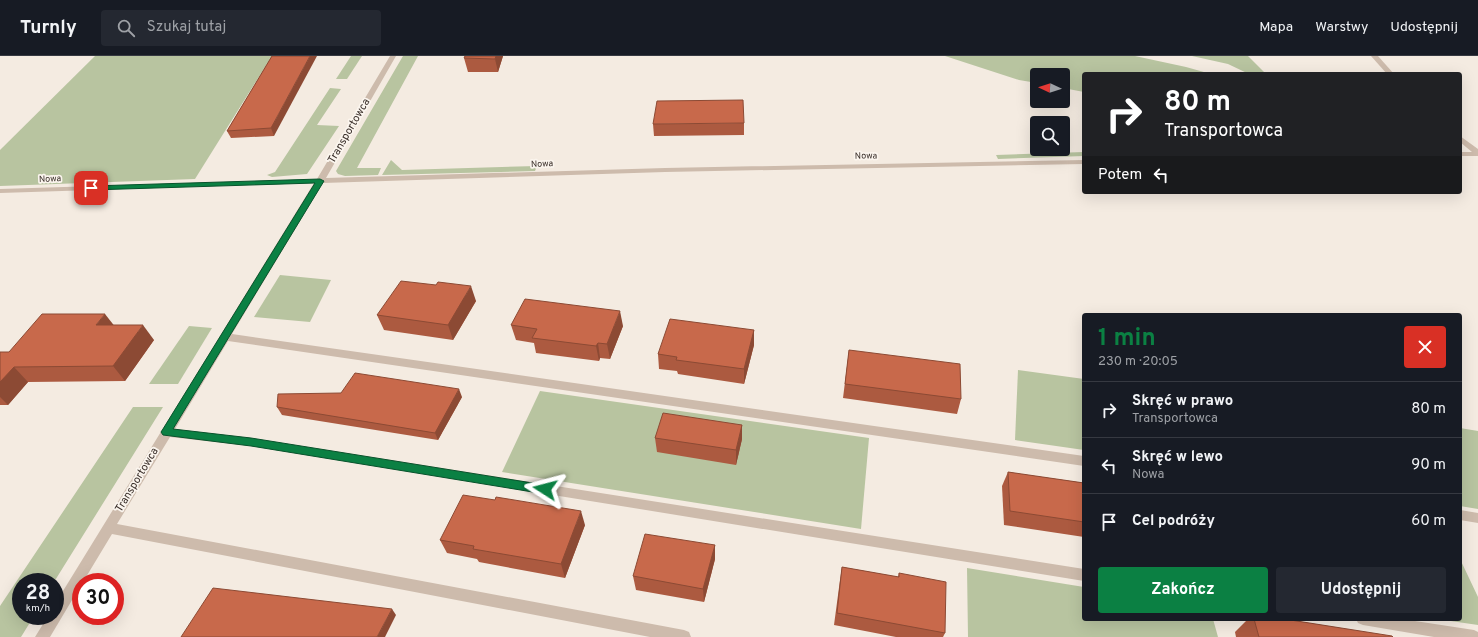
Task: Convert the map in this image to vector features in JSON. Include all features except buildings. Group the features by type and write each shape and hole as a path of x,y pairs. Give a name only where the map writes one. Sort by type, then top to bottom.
{"street":[{"name":"Transportowca","path":"64,601 320,181 393,56"},
{"path":"1374,56 1389,72"},
{"path":"1462,140 1478,154"},
{"path":"1462,154 1478,154"},
{"name":"Nowa","path":"0,191 681,170 1082,162"},
{"path":"225,337 1082,461"},
{"path":"166,432 259,443 1082,575"},
{"path":"1462,515 1478,518"},
{"path":"108,528 684,637"},
{"path":"1376,621 1474,636"},
{"name":"Transportowca","path":"42,637 49,625"}],"green space":[{"path":"95,56 272,56 195,179 0,186 0,150"},
{"path":"351,56 362,56 347,79 336,79"},
{"path":"403,56 418,56 357,168 381,168 378,175 345,176 338,174 336,171"},
{"path":"945,56 1135,56 1204,72 1082,72 1082,92 1070,89 1070,68 1030,68 1030,82 1019,80"},
{"path":"1192,56 1248,56 1264,72 1245,72 1228,64"},
{"path":"330,88 341,89 317,125 339,126 307,174 272,177 267,175 275,172"},
{"path":"1070,152 1082,152 1082,156 998,159 996,155 1030,154 1030,156 1070,156"},
{"path":"391,160 402,170 537,166 535,171 382,175"},
{"path":"280,275 331,280 310,322 254,317"},
{"path":"189,326 212,328 178,384 149,384"},
{"path":"1018,370 1082,379 1082,450 1015,440"},
{"path":"540,391 869,438 861,529 502,472"},
{"path":"133,407 163,407 60,573 22,573"},
{"path":"1462,428 1478,431 1478,509 1462,506"},
{"path":"1462,563 1478,597 1478,625 1451,621 1462,621"},
{"path":"967,568 1082,587 1082,621 1214,621 1218,637 968,637"},
{"path":"12,588 12,625 28,625 21,637 0,637 0,606"}],"route":[{"path":"91,188 320,181 166,432 251,442 545,489"}]}
